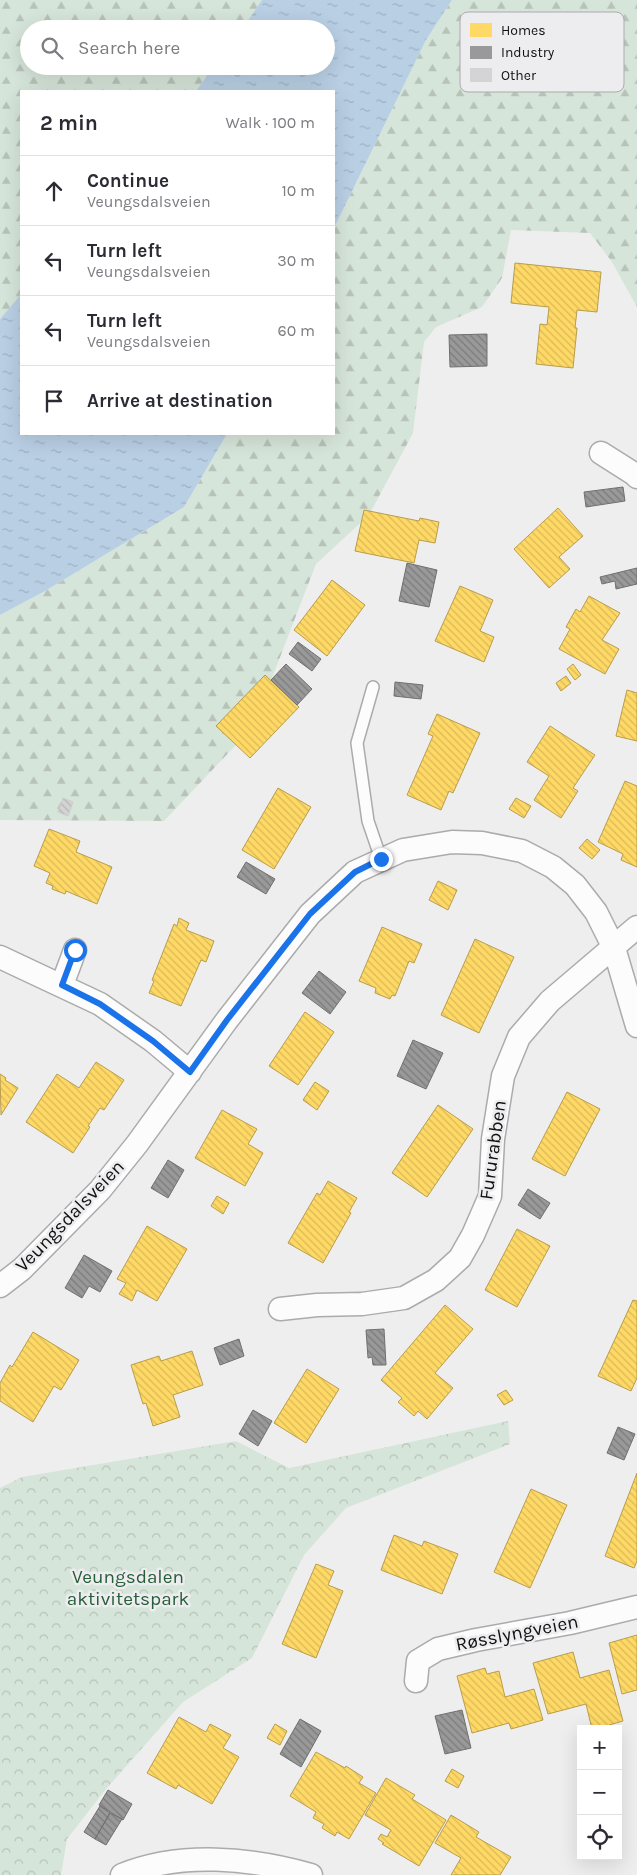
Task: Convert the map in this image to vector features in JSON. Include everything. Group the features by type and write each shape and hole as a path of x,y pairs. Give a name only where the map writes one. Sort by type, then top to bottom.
{"street":[{"path":"601,453 637,477"},
{"name":"Veungsdalsveien","path":"0,1286 22,1270 100,1190 227,1020 310,914 355,872 403,850 452,842 482,843 522,851 553,867 575,885 596,912 614,948 637,1026"},
{"name":"Fururabben","path":"280,1309 317,1305 362,1304 404,1298 436,1280 460,1258 473,1235 490,1196 493,1139 503,1076 519,1037 550,1001 637,927"},
{"path":"62,985 75,950"},
{"path":"0,957 100,1004 153,1041 190,1072"},
{"name":"Røsslyngveien","path":"416,1681 418,1661 438,1650 476,1640 570,1623 637,1608"},
{"path":"122,1875 161,1864 210,1860 257,1863 311,1875"}],"lane":[{"path":"374,687 357,743 368,821 381,859"}],"green space":[{"path":"0,0 262,0 248,20 20,20 20,75 208,75 197,90 20,90 20,295 0,319"},
{"path":"452,0 637,0 637,307 612,262 590,233 511,230 502,278 482,307 436,327 424,342 413,433 369,515 316,564 253,727 164,821 0,820 0,615 45,591 184,507 226,435 335,435 335,226 426,40"},
{"name":"Veungsdalen aktivitetspark","path":"508,1421 510,1444 346,1508 304,1555 252,1658 183,1702 106,1789 67,1839 61,1875 0,1875 0,1488 22,1477 236,1441 289,1468"}],"water":[{"path":"262,0 452,0 426,40 335,226 335,90 197,90 208,75 335,75 335,20 248,20"},
{"path":"20,295 20,435 226,435 184,507 45,591 0,615 0,319"}],"building: Homes":[{"path":"515,263 601,272 597,312 577,310 573,368 536,364 540,324 547,325 549,307 511,303"},
{"path":"558,508 583,536 559,557 570,569 549,588 514,549"},
{"path":"364,510 419,521 420,518 439,522 435,543 419,540 414,563 355,551"},
{"path":"332,580 365,605 327,656 294,630"},
{"path":"460,586 493,600 480,631 494,637 484,662 435,641"},
{"path":"589,596 620,613 602,640 619,649 605,674 559,649 570,629 566,627 576,609 580,612"},
{"path":"573,664 581,675 575,680 567,669"},
{"path":"265,675 299,707 250,758 216,726"},
{"path":"566,676 571,683 561,691 556,683"},
{"path":"627,690 637,693 637,741 616,736"},
{"path":"437,714 480,733 453,793 449,791 441,810 407,795 433,736 428,734"},
{"path":"550,726 595,755 573,788 578,791 561,818 534,800 549,776 527,762"},
{"path":"625,781 637,786 637,867 621,860 623,854 598,842"},
{"path":"278,788 311,807 274,869 242,850"},
{"path":"516,798 531,806 524,818 509,809"},
{"path":"49,829 80,841 76,852 112,867 97,904 66,891 65,894 52,889 53,886 46,883 50,873 34,866"},
{"path":"587,839 600,850 592,859 579,848"},
{"path":"438,881 457,890 448,910 429,900"},
{"path":"179,918 189,923 186,930 214,941 206,962 201,960 181,1006 149,993 154,981 152,980 174,924 177,926"},
{"path":"382,927 422,944 414,963 409,961 395,996 392,995 390,999 375,993 376,988 359,981"},
{"path":"475,939 514,957 479,1033 441,1015"},
{"path":"305,1012 334,1032 298,1085 269,1066"},
{"path":"96,1062 124,1080 104,1110 100,1108 73,1153 26,1122 57,1074 79,1088"},
{"path":"0,1074 6,1078 5,1080 18,1088 1,1115"},
{"path":"315,1082 329,1091 317,1110 303,1100"},
{"path":"567,1092 600,1109 565,1176 532,1159"},
{"path":"438,1105 473,1129 427,1197 392,1173"},
{"path":"222,1110 257,1129 248,1144 263,1153 245,1186 195,1158"},
{"path":"328,1181 357,1198 349,1212 351,1213 323,1263 288,1243 317,1193 320,1195"},
{"path":"217,1196 229,1203 223,1214 211,1206"},
{"path":"147,1226 187,1249 157,1301 137,1290 132,1301 119,1294 126,1283 117,1279"},
{"path":"517,1229 550,1246 517,1307 485,1290"},
{"path":"633,1300 637,1301 637,1378 631,1391 598,1376"},
{"path":"445,1305 473,1329 435,1373 453,1388 427,1419 418,1411 414,1416 398,1402 402,1398 381,1380"},
{"path":"33,1332 79,1360 61,1390 54,1386 33,1422 0,1401 0,1383"},
{"path":"192,1351 203,1385 173,1395 180,1417 153,1426 146,1403 143,1404 131,1365 159,1356 161,1361"},
{"path":"307,1369 339,1389 306,1443 274,1423"},
{"path":"506,1390 513,1400 504,1405 497,1395"},
{"path":"637,1473 637,1561 634,1568 605,1556"},
{"path":"531,1489 567,1505 530,1588 494,1572"},
{"path":"394,1535 422,1546 424,1541 458,1554 442,1594 381,1570"},
{"path":"316,1564 334,1571 328,1585 343,1591 316,1658 282,1644"},
{"path":"637,1635 637,1690 622,1694 609,1643"},
{"path":"573,1652 580,1678 609,1670 623,1721 609,1725 591,1725 586,1704 548,1714 533,1663"},
{"path":"485,1668 487,1674 499,1671 505,1697 534,1689 543,1720 511,1729 509,1723 472,1733 457,1676"},
{"path":"179,1717 206,1732 210,1724 231,1735 223,1748 239,1757 212,1804 178,1785 176,1789 147,1773"},
{"path":"275,1724 287,1731 280,1745 267,1738"},
{"path":"316,1752 345,1768 346,1766 363,1777 359,1783 376,1793 349,1839 337,1832 335,1836 322,1828 324,1824 313,1818 316,1812 290,1796"},
{"path":"452,1769 464,1776 458,1788 445,1781"},
{"path":"386,1778 415,1795 412,1799 446,1820 419,1866 382,1844 384,1843 378,1839 381,1834 387,1837 391,1830 365,1815"},
{"path":"451,1815 479,1832 476,1837 511,1857 500,1875 451,1875 461,1858 435,1843"}],"building: Industry":[{"path":"487,334 487,366 450,367 449,335"},
{"path":"623,487 625,501 586,507 584,492"},
{"path":"407,563 437,570 429,607 399,601"},
{"path":"637,568 637,584 616,589 615,581 602,584 600,577"},
{"path":"298,642 321,659 312,671 289,654"},
{"path":"286,664 312,689 297,705 271,680"},
{"path":"395,682 423,685 421,699 394,696"},
{"path":"246,862 275,879 266,894 237,877"},
{"path":"319,971 346,992 330,1014 302,993"},
{"path":"413,1040 443,1053 426,1089 397,1076"},
{"path":"168,1160 184,1170 168,1198 151,1188"},
{"path":"528,1189 550,1203 540,1219 518,1205"},
{"path":"84,1255 112,1271 100,1292 89,1286 82,1298 65,1288"},
{"path":"384,1329 386,1365 373,1365 372,1357 368,1358 366,1330"},
{"path":"239,1339 244,1356 220,1365 214,1348"},
{"path":"253,1410 272,1421 258,1446 239,1434"},
{"path":"618,1427 635,1434 624,1460 607,1453"},
{"path":"462,1710 471,1748 445,1754 435,1716"},
{"path":"300,1719 321,1731 301,1767 280,1754"},
{"path":"108,1790 132,1804 123,1820 99,1805"},
{"path":"100,1806 110,1813 95,1839 84,1832"},
{"path":"110,1813 122,1819 106,1845 95,1839"}],"building: Other":[{"path":"63,798 73,802 68,816 58,812"}],"route":[{"path":"75,950 62,985 100,1004 153,1041 190,1072 227,1020 310,914 355,872 381,859"}]}
